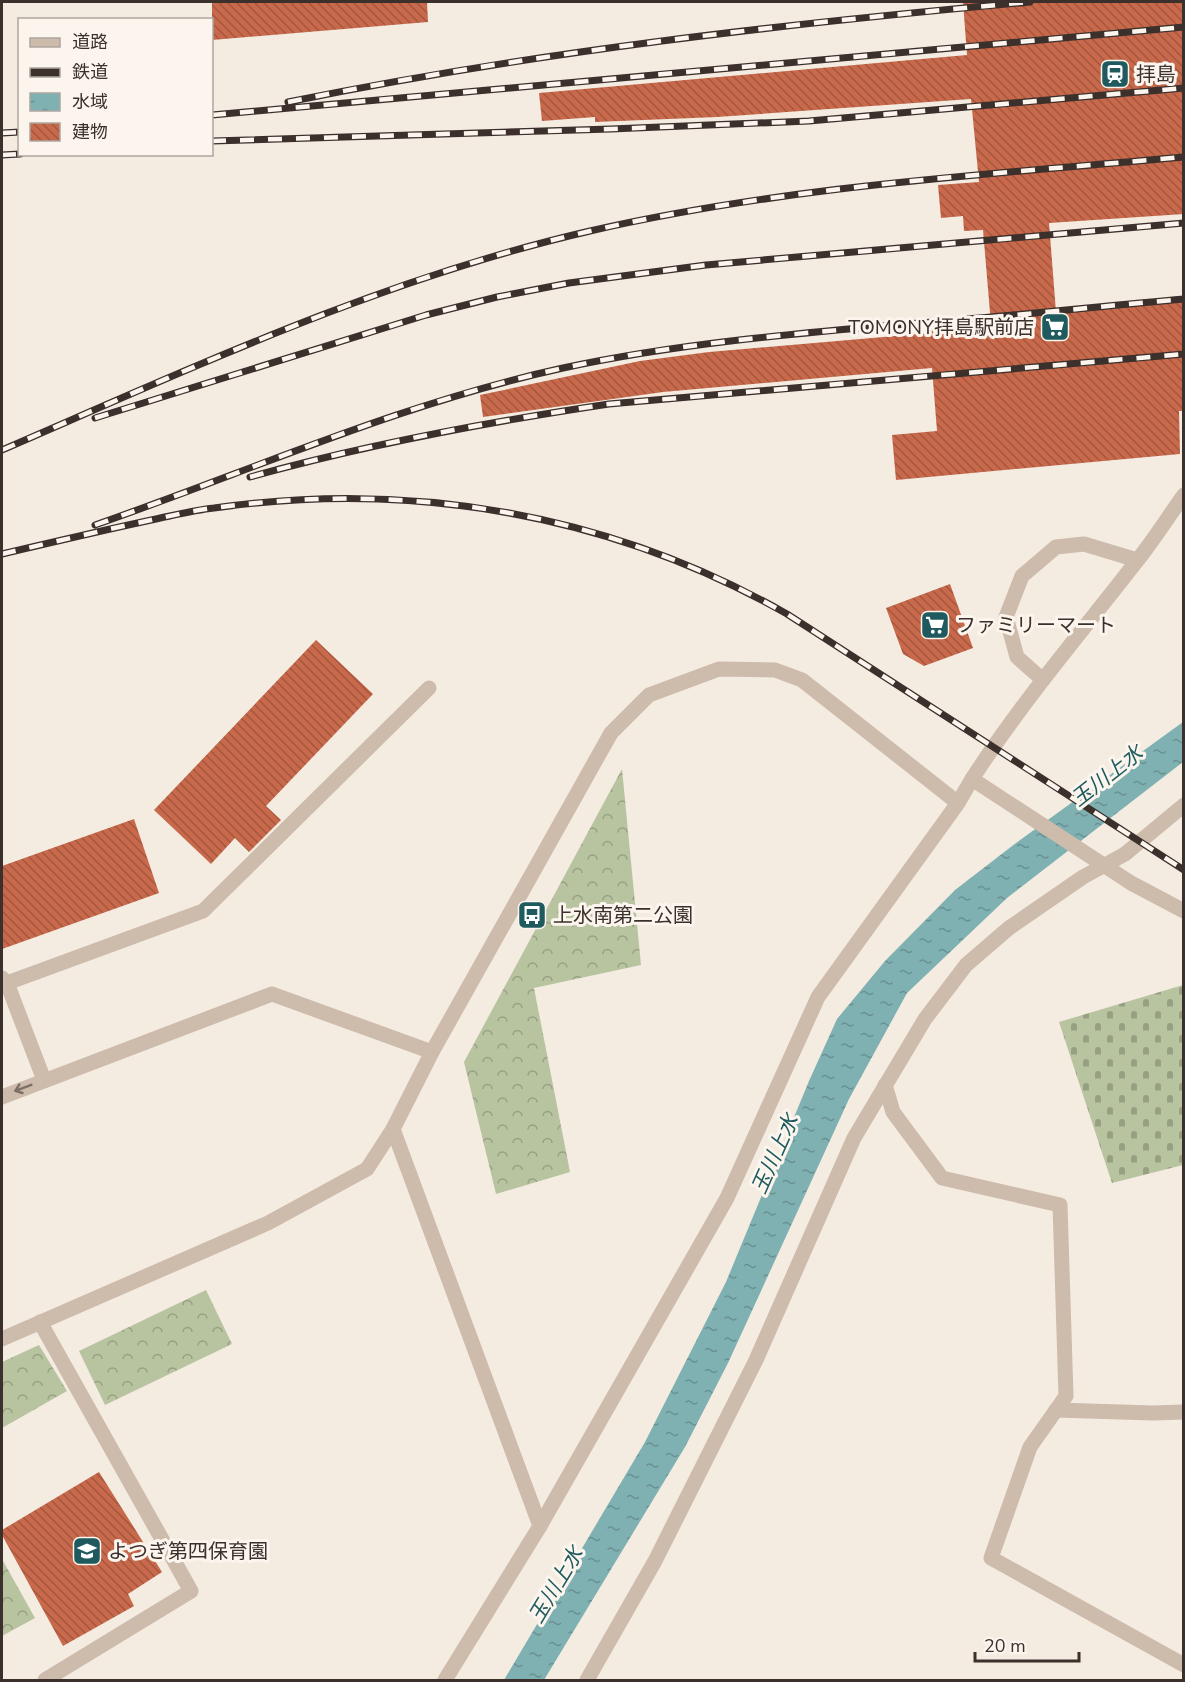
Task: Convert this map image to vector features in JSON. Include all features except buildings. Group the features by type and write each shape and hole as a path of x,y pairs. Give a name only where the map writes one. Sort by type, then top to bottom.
{"street":[{"path":"445,1680 540,1526 727,1198 818,997 958,803 992,748 1137,560 1184,495"},
{"path":"1043,680 1017,657 1006,617 1022,576 1056,547 1084,544 1137,560"},
{"path":"2,1339 268,1223 367,1169 393,1129 432,1052 611,733 649,695 719,669 775,670 802,680 958,803"},
{"path":"44,1080 4,980 203,911 429,688"},
{"path":"972,779 1131,883 1184,911"},
{"path":"586,1680 655,1561 751,1371 854,1138 942,993 966,965 1010,928 1083,877 1125,854 1184,805"},
{"path":"2,1096 272,993 432,1052"},
{"path":"885,1085 893,1112 942,1179 1060,1205 1066,1396 1030,1448 991,1558 1184,1665"},
{"path":"393,1129 540,1526"},
{"path":"40,1322 191,1591 64,1676 45,1680"},
{"path":"1056,1410 1184,1412"}],"green space":[{"path":"622,769 641,965 534,988 570,1172 496,1194 464,1062"},
{"path":"1183,985 1183,1165 1112,1183 1059,1022"},
{"path":"206,1290 232,1344 105,1405 79,1351"},
{"path":"39,1345 67,1391 2,1428 2,1362"},
{"path":"2,1559 35,1618 2,1636"}],"water":[{"path":"1183,722 1183,762 1007,898 907,993 849,1099 728,1363 685,1447 544,1680 504,1680 645,1442 726,1282 837,1019 885,961 955,890"}],"railway":[{"path":"288,102 472,68 565,54 751,30 1030,2"},
{"path":"213,115 1184,27"},
{"path":"213,141 809,121 1184,88"},
{"path":"2,133 18,132"},
{"path":"2,155 18,154"},
{"path":"2,450 218,357 364,299 514,250 590,231 738,203 812,193 960,176 1184,157"},
{"path":"95,418 426,315 497,297 569,283 706,265 1184,223"},
{"path":"95,525 385,419 503,383 563,368 657,351 752,338 1184,299"},
{"path":"250,477 339,454 428,435 609,404 1184,354"},
{"path":"2,554 192,511 289,500 363,499 436,503 509,513 581,529 651,551 720,580 787,614 1184,870"}],"place":[{"name":"拝島","path":"1115,74"},
{"name":"TOMONY拝島駅前店","path":"1055,327"},
{"name":"ファミリーマート","path":"935,625"},
{"name":"上水南第二公園","path":"532,915"},
{"name":"よつぎ第四保育園","path":"87,1551"}],"water label":[{"name":"玉川上水","path":"1107,776"},
{"name":"玉川上水","path":"775,1154"},
{"name":"玉川上水","path":"556,1585"}]}
